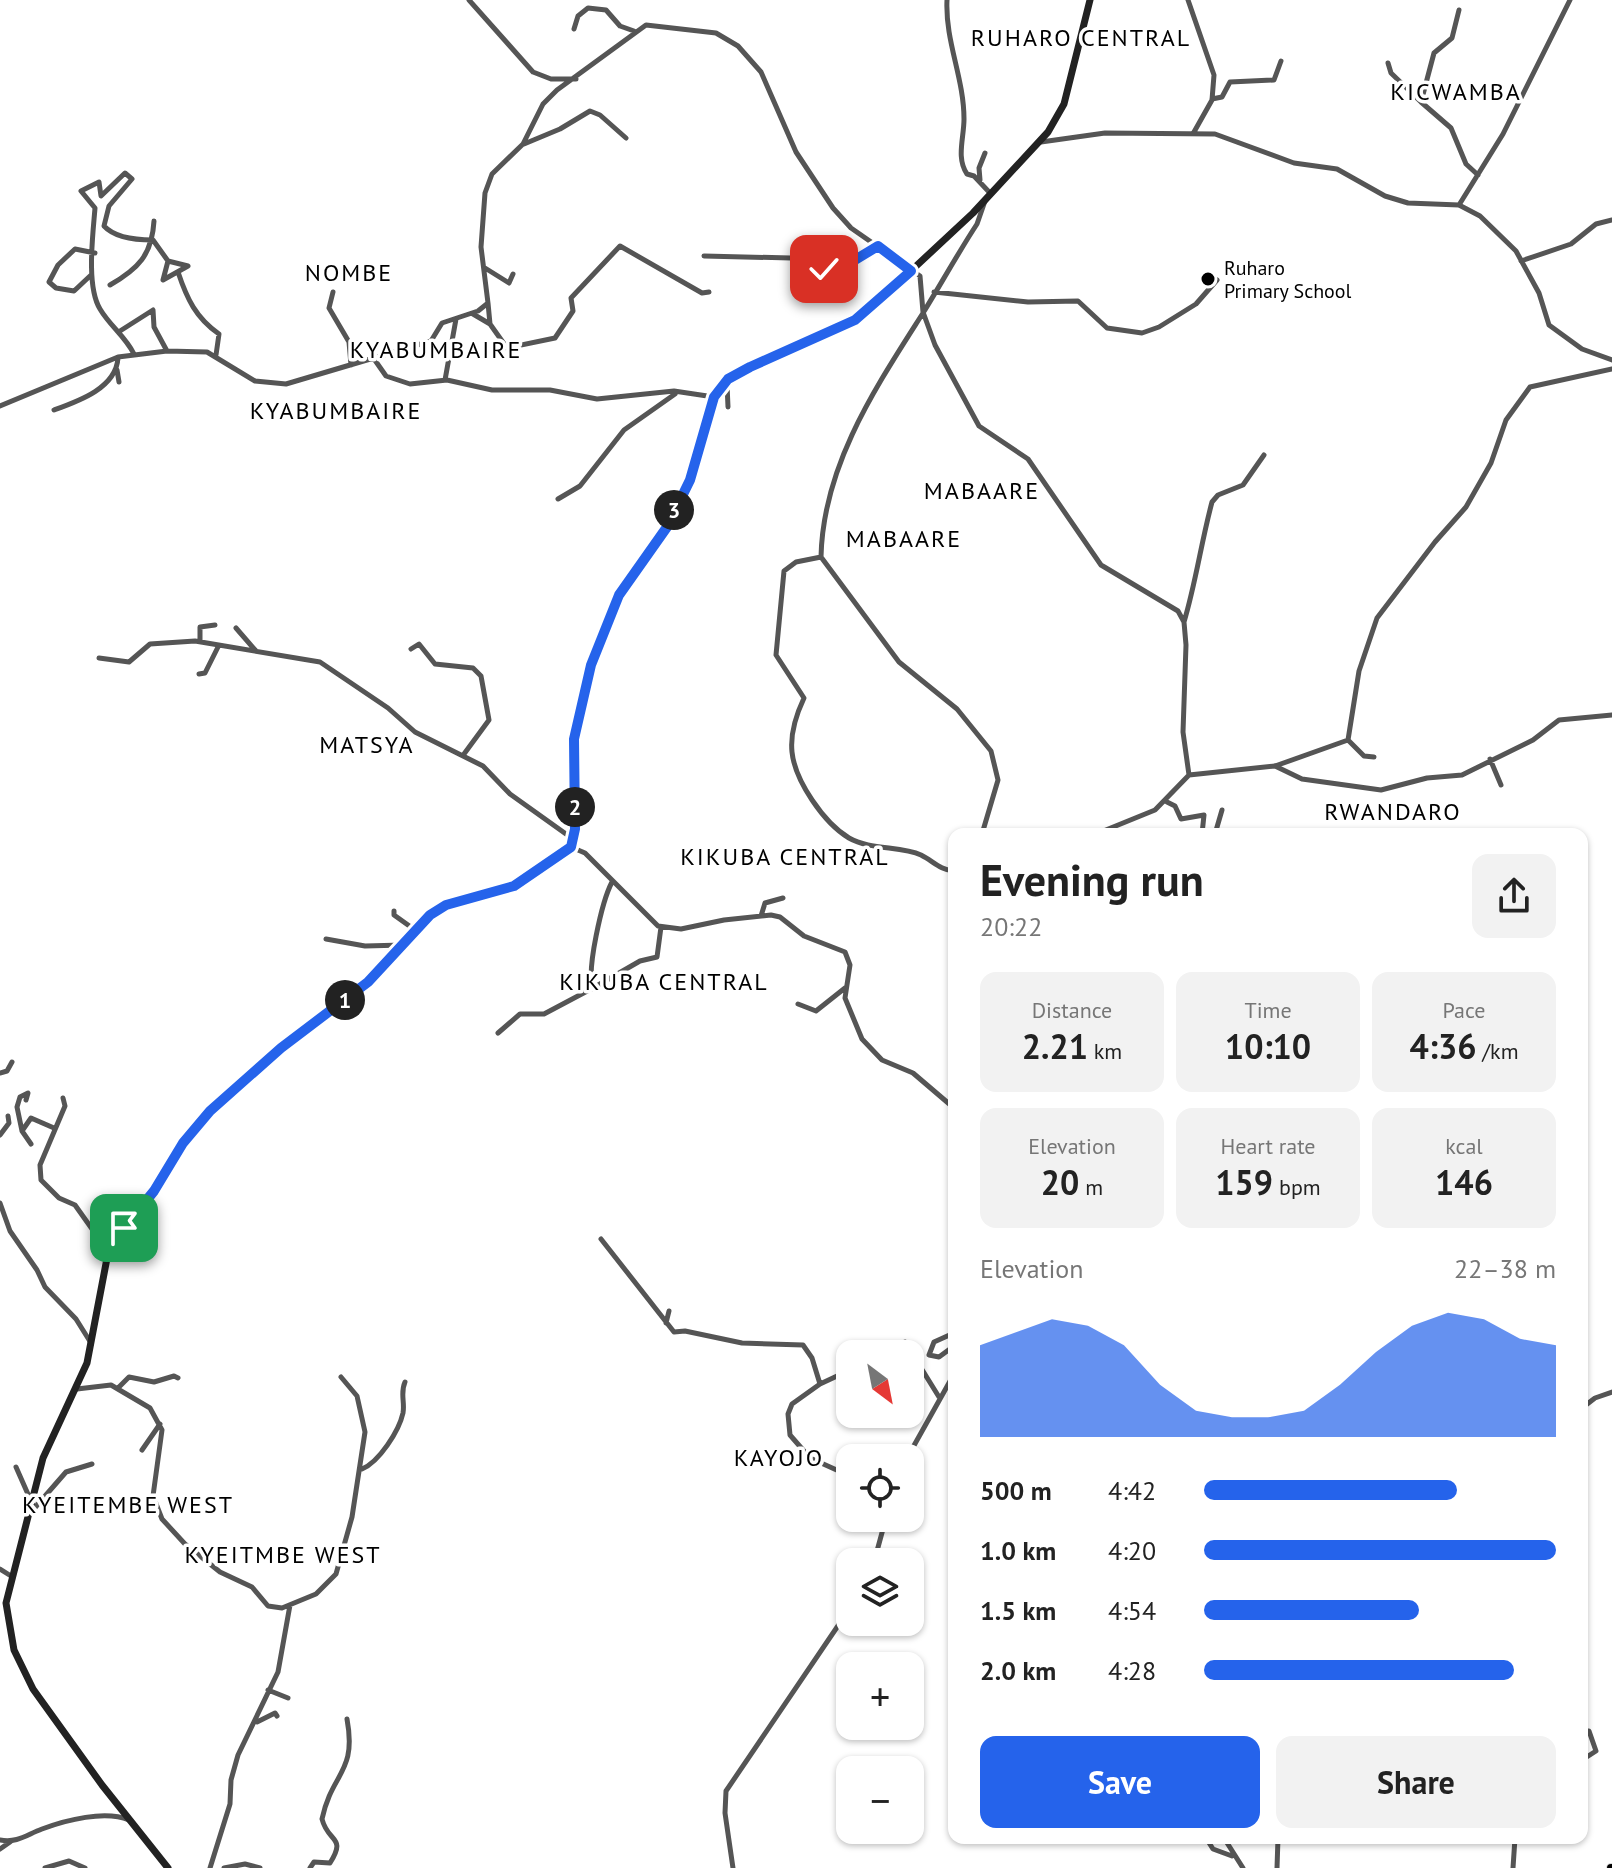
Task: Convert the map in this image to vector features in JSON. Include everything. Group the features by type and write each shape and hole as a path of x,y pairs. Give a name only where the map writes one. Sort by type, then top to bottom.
{"street":[{"path":"469,0 533,72 551,79 576,79"},
{"path":"947,0 946,17 964,103 962,165 967,174 980,181"},
{"path":"573,844 573,750 591,665 619,595 667,527 690,480 714,397 728,379 855,320 911,271 1041,142 1064,104 1090,0"},
{"path":"1188,0 1214,75 1212,100 1194,132"},
{"path":"1459,205 1478,176 1570,0"},
{"path":"574,29 578,16 588,8 606,10 620,26 634,31"},
{"path":"1421,102 1434,53 1452,38 1459,10"},
{"path":"490,324 481,247 487,182 523,144 543,104 634,31 646,25 716,33 738,46 754,61 768,84 796,152 811,178 845,221 921,280 923,312 935,345 979,426 1028,459 1101,565 1172,605 1184,622"},
{"path":"1212,100 1224,95 1230,82 1274,80 1281,61"},
{"path":"1388,63 1391,73 1451,128 1466,164 1478,176"},
{"path":"523,144 560,129 590,111 600,115 626,138"},
{"path":"1041,142 1105,133 1215,134 1294,163 1337,169 1385,196 1408,203 1459,205 1473,211"},
{"path":"984,828 998,780 991,751 957,709 899,662 821,557 824,523 848,442 889,362 977,224 988,196 980,181 979,168 985,153"},
{"path":"134,354 120,331 97,304 91,275 95,253 95,208 81,191 99,182 98,193 106,195 125,173 132,179 109,206 104,226 108,231 137,240 153,240"},
{"path":"1464,196 1473,211 1516,251 1539,293 1549,325 1582,349 1612,360"},
{"path":"1521,261 1571,244 1596,224 1612,220"},
{"path":"110,285 137,270 153,240 154,221"},
{"path":"153,240 168,261 188,265 163,280 168,261"},
{"path":"472,313 490,324 507,348 555,338 573,311 571,298 619,246 702,293 709,292"},
{"path":"704,256 791,258 800,266 824,269 845,266 878,246"},
{"path":"91,275 74,291 56,288 49,282 58,265 75,249 95,253"},
{"path":"484,268 509,283 513,274"},
{"path":"178,272 188,302 201,321 219,334 216,355"},
{"path":"934,292 1028,302 1078,301 1107,328 1142,333 1196,304 1217,280"},
{"path":"333,292 329,308 349,342 351,365"},
{"path":"0,406 118,357 167,351 216,355 246,377 269,383 295,383 322,371 431,341 442,323 472,313 488,303"},
{"path":"120,331 153,310 154,327 167,351"},
{"path":"445,380 456,319"},
{"path":"372,356 388,377 410,384 445,380 492,390 550,390 597,399 674,391 688,394"},
{"path":"118,357 119,382"},
{"path":"1348,740 1359,671 1377,618 1466,507 1491,463 1506,420 1530,387 1612,369"},
{"path":"54,410 97,393 117,370"},
{"path":"728,379 728,407"},
{"path":"558,499 580,486 612,442 672,393 714,397"},
{"path":"1189,775 1183,732 1184,622 1197,581 1195,566 1212,502 1218,495 1243,485 1264,455"},
{"path":"821,557 796,562 784,571 775,644 783,670 804,698 794,719 792,740 792,754 800,775 827,819 851,839 895,852 919,854 948,870"},
{"path":"200,642 200,627 215,625"},
{"path":"236,628 252,642 257,652"},
{"path":"99,658 129,662 150,644 200,642 320,662 388,708 415,732 483,766 516,800 585,853 661,926 681,929 761,916 780,917 804,936 845,952 850,965 845,987 846,1003 867,1045 882,1060 913,1073 948,1103"},
{"path":"411,649 419,644 435,664 473,668 481,676 489,720 464,754"},
{"path":"199,674 205,673 219,645"},
{"path":"1275,766 1302,779 1381,790 1427,778 1462,775 1533,740 1559,720 1612,715"},
{"path":"1348,740 1364,756 1374,757"},
{"path":"1112,828 1140,818 1166,802 1189,775 1275,766 1348,740"},
{"path":"1490,759 1501,785"},
{"path":"1166,802 1175,806 1181,819 1204,815 1203,828"},
{"path":"1217,828 1222,810"},
{"path":"168,1868 21,1668 14,1650 6,1603 31,1501 54,1429 77,1389 91,1343 102,1299 106,1259 114,1241 154,1191 183,1143 210,1111 281,1048 368,982 430,915 446,905 514,886 573,844"},
{"path":"593,988 591,952 598,940 600,917 612,882"},
{"path":"761,916 765,903 783,898"},
{"path":"394,911 394,915 415,930"},
{"path":"498,1033 520,1014 551,1011 640,961 657,957 661,926"},
{"path":"326,939 365,946 404,945"},
{"path":"798,1004 816,1011 845,987"},
{"path":"0,1073 7,1071 12,1062"},
{"path":"26,1100 28,1093 20,1097 17,1107 22,1131 31,1144"},
{"path":"63,1098 65,1106 40,1165 41,1180 59,1198 75,1205 102,1243 106,1259"},
{"path":"0,1135 9,1123 8,1116"},
{"path":"22,1131 31,1118 54,1128"},
{"path":"0,1203 10,1231 45,1287 76,1319 91,1343"},
{"path":"601,1239 674,1332 685,1331 742,1343 803,1345 812,1358 820,1384"},
{"path":"666,1324 669,1311"},
{"path":"948,1336 934,1342 927,1351 935,1358 948,1350"},
{"path":"924,1373 939,1397"},
{"path":"119,1387 129,1377 154,1382 174,1376 178,1378"},
{"path":"77,1389 104,1385 119,1387 145,1402 160,1423 153,1496 162,1519 185,1544 220,1572 252,1587 268,1606 282,1608 316,1594 336,1574 362,1469 365,1432 357,1396 341,1377"},
{"path":"836,1377 792,1404 790,1435 810,1458 836,1470"},
{"path":"362,1469 370,1466 386,1445 403,1414 401,1391 405,1382"},
{"path":"914,1444 948,1383"},
{"path":"1588,1403 1612,1392"},
{"path":"142,1450 160,1423"},
{"path":"26,1522 58,1479 66,1472 92,1464"},
{"path":"16,1467 31,1501"},
{"path":"0,1569 11,1576"},
{"path":"210,1868 230,1804 236,1762 278,1672 290,1605"},
{"path":"282,1608 290,1614"},
{"path":"733,1868 725,1813 726,1791 836,1629"},
{"path":"268,1690 288,1698"},
{"path":"256,1722 275,1713 277,1716"},
{"path":"310,1868 314,1862 330,1863 338,1852 337,1842 322,1819 337,1778 348,1764 351,1744 347,1719"},
{"path":"1588,1731 1596,1751 1588,1756"},
{"path":"0,1849 48,1827 114,1815 130,1820"},
{"path":"0,1840 11,1842"},
{"path":"1210,1844 1213,1849 1232,1856"},
{"path":"1227,1844 1243,1868"},
{"path":"1277,1868 1278,1844"},
{"path":"1513,1868 1515,1844"},
{"path":"45,1868 69,1861 85,1868"},
{"path":"224,1868 245,1864 260,1868"}],"place":[{"name":"Ruharo Primary School","path":"1208,279"}],"district":[{"name":"RUHARO CENTRAL","path":"1081,38"},
{"name":"KICWAMBA","path":"1456,92"},
{"name":"NOMBE","path":"349,273"},
{"name":"KYABUMBAIRE","path":"436,350"},
{"name":"KYABUMBAIRE","path":"336,411"},
{"name":"MABAARE","path":"982,491"},
{"name":"MABAARE","path":"904,539"},
{"name":"MATSYA","path":"367,745"},
{"name":"RWANDARO","path":"1393,812"},
{"name":"KIKUBA CENTRAL","path":"785,857"},
{"name":"KIKUBA CENTRAL","path":"664,982"},
{"name":"KAYOJO","path":"779,1458"},
{"name":"KYEITEMBE WEST","path":"128,1505"},
{"name":"KYEITMBE WEST","path":"283,1555"}],"route":[{"path":"124,1228 154,1191 183,1143 210,1111 281,1048 368,982 404,945 419,924 446,905 492,895 524,881 571,847 575,829 574,739 591,665 619,595 667,527 690,480 714,397 728,379 855,320 911,271 878,246 845,266 824,269"}]}
